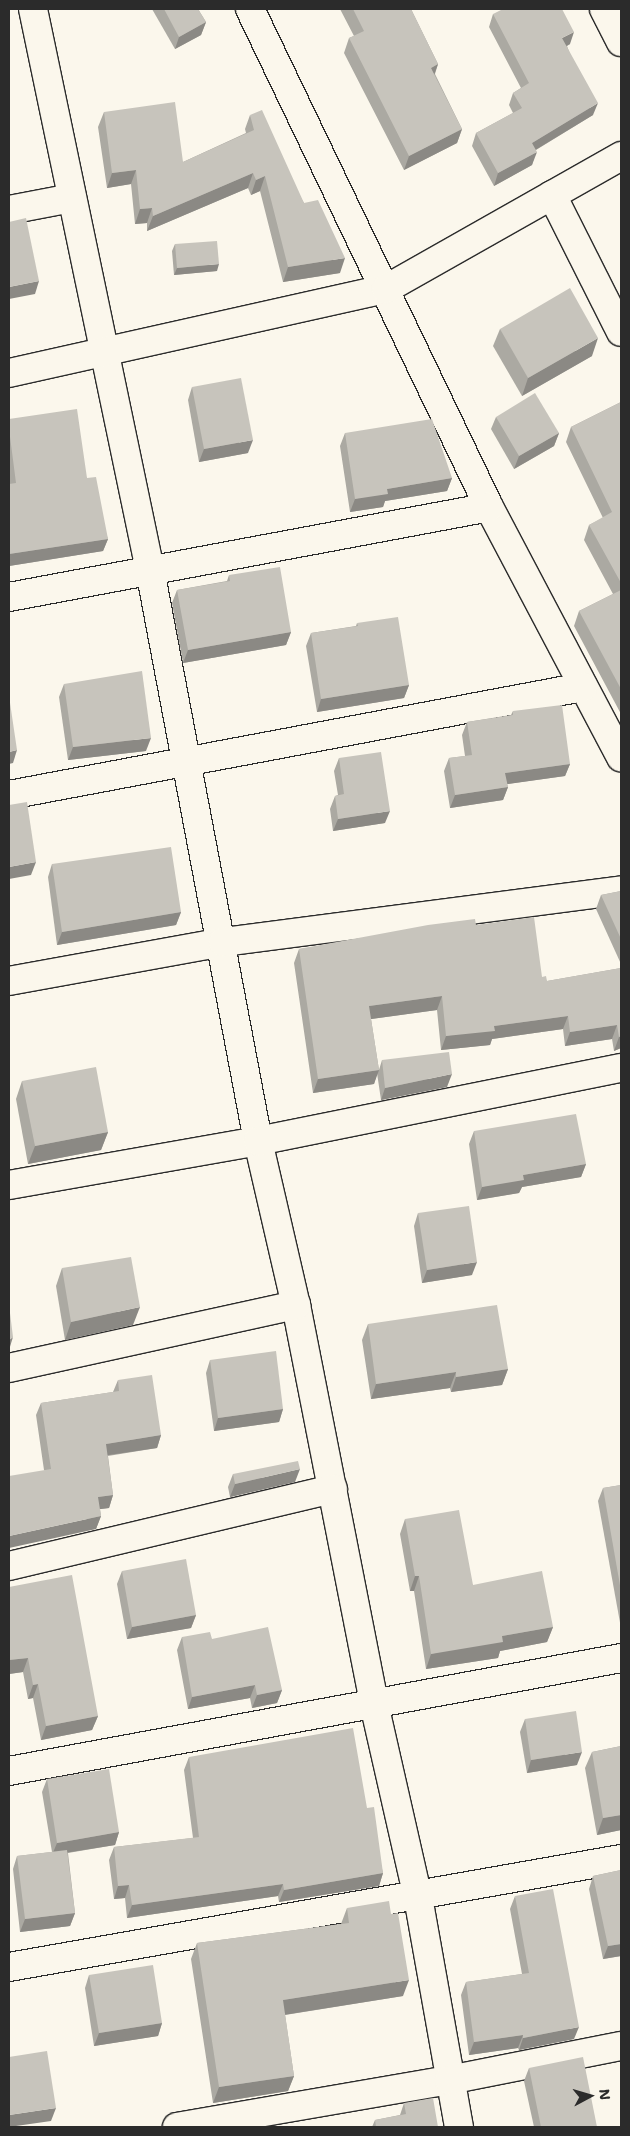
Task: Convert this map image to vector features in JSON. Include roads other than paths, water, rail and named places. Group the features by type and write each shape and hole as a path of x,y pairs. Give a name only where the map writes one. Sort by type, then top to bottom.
{"street":[{"path":"33,9 150,570 186,763 223,942 258,1141 296,1305 334,1490 374,1704 418,1897 449,2080 459,2127"},
{"path":"250,9 386,288 489,507 621,757"},
{"path":"604,9 621,42"},
{"path":"9,373 386,288 621,156"},
{"path":"552,195 621,332"},
{"path":"9,210 72,198"},
{"path":"9,597 489,507"},
{"path":"9,795 583,687"},
{"path":"9,981 223,942 621,890"},
{"path":"9,1185 258,1141 621,1068"},
{"path":"9,1368 296,1305"},
{"path":"9,1566 334,1490"},
{"path":"9,1771 621,1658"},
{"path":"9,1967 418,1897 621,1859"},
{"path":"177,2127 449,2080 621,2046"}]}
